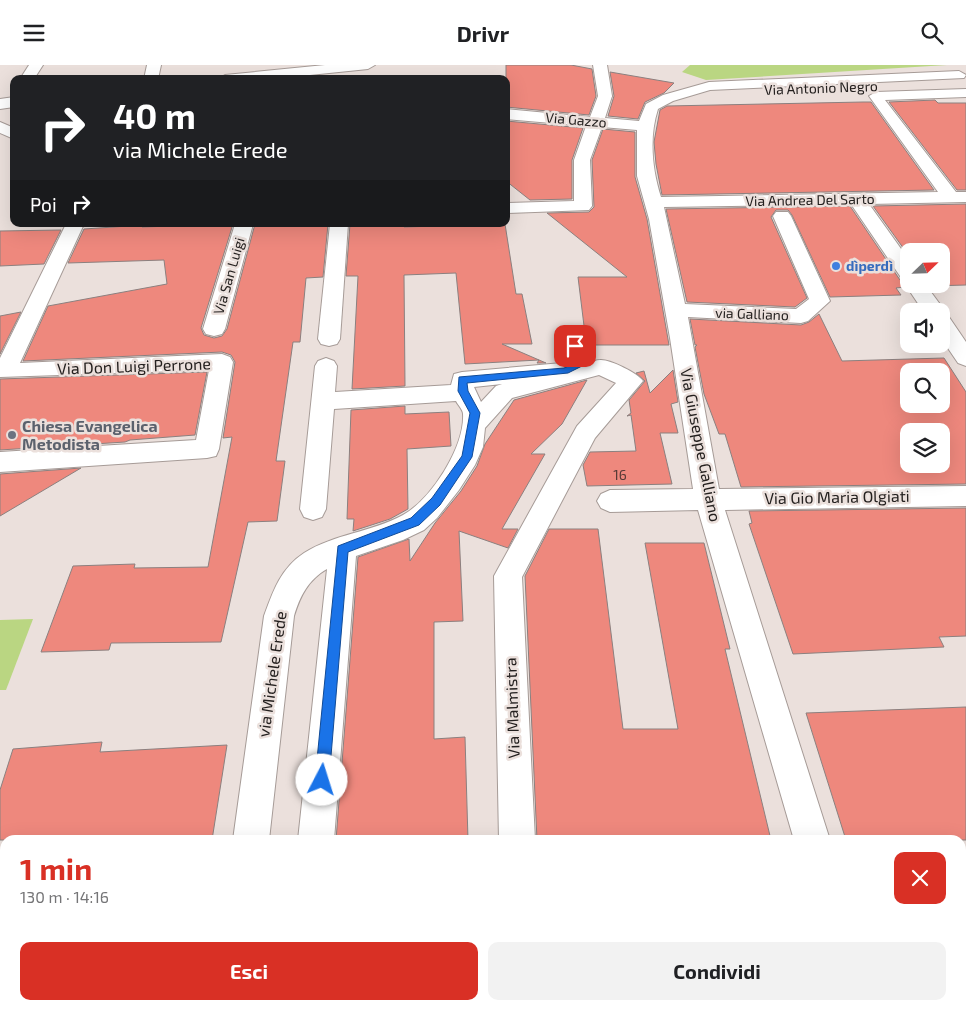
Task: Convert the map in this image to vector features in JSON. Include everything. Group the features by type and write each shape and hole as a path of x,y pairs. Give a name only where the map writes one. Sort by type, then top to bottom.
{"street":[{"path":"266,75 368,65"},
{"path":"510,207 583,207 582,160 605,96 600,65"},
{"name":"Via Antonio Negro","path":"900,65 930,76"},
{"name":"Via Antonio Negro","path":"656,103 700,87 732,83 930,76 962,73"},
{"name":"Via Antonio Negro","path":"682,93 911,85 962,73"},
{"path":"958,197 876,96 966,93"},
{"name":"Via Giuseppe Galliano","path":"656,103 648,112 645,127 646,176 654,202 676,310 708,499 810,835"},
{"name":"Via Gazzo","path":"510,114 645,127"},
{"name":"Via Andrea Del Sarto","path":"654,202 958,197"},
{"path":"857,200 900,262"},
{"name":"via Galliano","path":"676,310 801,315 820,301 782,216"},
{"name":"Via Don Luigi Perrone","path":"0,461 207,449 222,363 5,371 74,227"},
{"name":"Via San Luigi","path":"214,329 243,227"},
{"path":"329,339 339,227"},
{"path":"950,335 966,358"},
{"path":"323,401 463,391 462,380 565,371 577,366 575,346"},
{"path":"313,509 326,366"},
{"name":"Via Malmistra","path":"472,427 504,392 601,367 631,381 586,432 508,576 517,835"},
{"name":"via Michele Erede","path":"252,835 276,631 283,599 296,576 309,565 342,549 415,521 436,501 467,457 475,413 463,391"},
{"name":"Via Gio Maria Olgiati","path":"610,501 966,496"},
{"path":"316,835 342,549"}],"green space":[{"path":"690,65 947,65 706,80 682,72"},
{"path":"33,619 6,690 0,690 0,620"}],"building":[{"path":"506,65 571,65 592,69 596,96 589,115 510,107 510,75 506,75"},
{"path":"610,72 674,83 664,93 645,102 638,119 608,116 614,96"},
{"path":"935,100 938,103 966,103 966,190 957,190 889,102"},
{"path":"871,102 934,190 662,195 654,142 660,110 667,106"},
{"path":"510,121 583,128 572,160 572,199 530,200 510,184"},
{"path":"603,129 635,132 635,177 647,219 669,345 587,345 586,342 578,277 627,277 547,213 589,212 594,207 592,160"},
{"path":"966,204 966,285 950,285 950,243 900,244 873,206"},
{"path":"850,206 900,280 900,288 896,288 901,295 830,297 792,215 788,210 776,210 771,217 807,298 795,307 687,302 666,209"},
{"path":"114,227 232,227 201,328 204,335 214,338 222,336 227,329 254,227 328,227 323,277 306,278 300,342 293,342 276,461 285,461 277,521 248,522 221,642 111,643 109,650 41,652 73,566 135,564 134,568 208,567 232,437 223,438 235,362 231,355 222,352 23,361 48,306 167,284 164,260 68,263 84,229"},
{"path":"350,227 505,227 516,294 522,294 532,344 502,344 546,363 537,363 539,360 465,364 456,273 404,275 405,386 352,389 358,276 346,276"},
{"path":"61,230 44,264 0,266 0,231"},
{"path":"21,312 0,354 0,316"},
{"path":"819,314 842,361 944,358 947,363 900,363 900,413 950,413 950,367 966,392 966,484 741,487 725,434 719,434 704,394 695,347 697,345 695,345 690,319 801,325 809,322"},
{"path":"673,370 678,402 671,404 678,433 660,433 672,484 587,486 583,465 590,452 636,451 631,415 627,416 631,413 629,400 645,381 636,373 644,371 650,393"},
{"path":"207,372 195,435 125,442 0,450 0,379"},
{"path":"587,380 562,424 531,454 545,454 502,529 518,529 508,548 459,531 463,621 434,622 434,739 465,737 468,835 336,835 358,557 409,539 410,561 435,523 461,491 477,466 485,444 514,400"},
{"path":"405,406 405,414 449,412 451,446 407,449 408,509 390,519 353,531 354,519 347,519 351,410"},
{"path":"81,468 0,516 0,474"},
{"path":"966,508 966,636 939,637 944,647 793,654 749,524 752,523 749,511"},
{"path":"549,529 598,529 623,729 678,729 645,543 704,543 730,649 725,649 770,835 537,835 525,576"},
{"path":"966,707 966,835 844,835 806,713"},
{"path":"102,742 100,752 227,745 213,835 0,835 0,790 13,749"}],"place":[{"name":"dìperdì","path":"836,266"},
{"name":"Chiesa Evangelica Metodista","path":"12,435"}],"route":[{"path":"322,780 342,549 415,521 436,501 467,457 475,413 463,391 462,380 565,371 577,366 575,346"}]}
